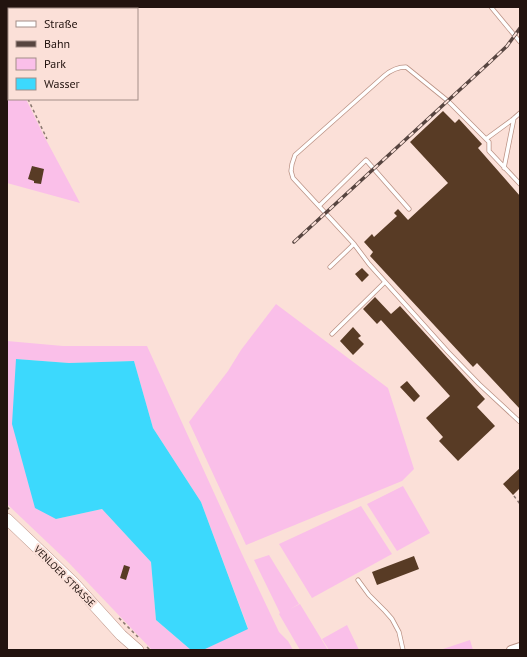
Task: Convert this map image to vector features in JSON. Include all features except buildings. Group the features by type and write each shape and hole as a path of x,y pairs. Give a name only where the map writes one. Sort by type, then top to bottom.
{"main road":[{"name":"VENLOER STRASSE","path":"7,519 73,582 121,635 131,650"},
{"name":"VENLOER STRASSE","path":"121,635 142,645"}],"street":[{"path":"511,650 520,647"}],"lane":[{"path":"491,7 520,42"},
{"path":"520,184 489,151 489,142 448,101 406,67 398,67 391,70 372,86 296,156 292,164 291,171 293,178 354,244 369,264 448,352 479,384 520,422"},
{"path":"486,139 520,113"},
{"path":"504,168 514,118"},
{"path":"319,206 366,160 409,209"},
{"path":"330,267 354,244"},
{"path":"332,334 385,282"},
{"path":"358,580 369,595 392,619 398,632 403,650"}],"path":[{"path":"28,100 47,139"},
{"path":"514,496 520,504"},
{"path":"115,615 142,645 150,650"}],"green space":[{"path":"7,92 8,100 26,100 80,203 7,183"},
{"path":"276,304 388,388 414,469 402,481 246,545 189,422"},
{"path":"7,341 63,346 147,346 279,632 288,641 293,650 203,650 248,628 201,502 153,428 134,361 69,363 16,359 56,519 102,509 151,562 156,620 191,650 152,650 68,562 7,504"},
{"path":"403,486 430,533 397,551 367,504"},
{"path":"361,506 392,554 312,598 279,544"},
{"path":"269,555 299,604 290,609 300,604 328,650 300,650 279,614 280,613 254,560"},
{"path":"347,625 359,650 329,650 322,639"},
{"path":"470,640 473,650 440,650"}],"water":[{"path":"16,359 69,363 134,361 153,428 201,502 248,629 203,650 191,650 156,620 151,562 102,509 56,519 35,508 12,424"}],"railway":[{"path":"294,242 507,46 520,28"}]}
